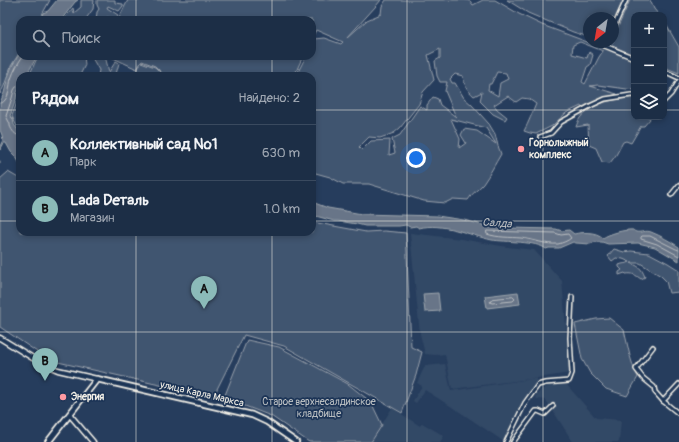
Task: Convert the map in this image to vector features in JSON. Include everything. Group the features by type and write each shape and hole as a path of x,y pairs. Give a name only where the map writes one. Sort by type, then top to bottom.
{"main road":[{"path":"48,442 97,379"},
{"name":"улица Карла Маркса","path":"97,379 252,415 267,422 296,442"}],"street":[{"path":"619,16 626,0"},
{"path":"614,48 631,56"},
{"path":"667,72 679,78"},
{"path":"667,98 679,81"},
{"path":"540,137 551,133 561,122 592,104 605,99 631,95"},
{"path":"671,195 679,185"},
{"path":"506,442 525,403 538,386 545,383 569,381 572,373 570,338 572,297"},
{"path":"0,338 40,363 58,370 97,379"},
{"path":"653,348 636,369 643,378 654,387 655,392 663,401 679,414"},
{"path":"663,401 679,384"},
{"path":"512,442 536,411 545,414 553,406"},
{"path":"70,415 93,442"}],"shaded area":[{"path":"410,233 534,250 562,281 570,373 452,389 445,354 425,354 420,334"},
{"path":"445,364 451,391 537,378 536,384 522,405 503,441 425,390 416,403 413,401 422,386 417,383 425,366"},
{"path":"566,384 596,418 621,420 619,442 573,442 546,400 537,399 535,397 541,390 551,385"},
{"path":"392,408 420,426 422,423 444,436 440,442 371,442"}],"green space":[{"path":"0,0 50,0 41,16 16,16 16,58 11,66 0,94"},
{"path":"81,0 94,0 93,9 88,16 66,16 73,8 74,13 81,7"},
{"path":"97,0 115,0 115,3 123,4 123,6 119,11 108,6 107,8 118,16 96,16 99,9"},
{"path":"128,0 381,0 347,38 367,20 381,14 382,6 386,0 465,0 470,1 473,5 483,0 495,0 542,25 583,40 583,43 580,42 573,45 572,54 587,58 589,52 593,55 582,82 585,84 603,51 595,48 604,48 631,59 631,90 598,85 590,86 617,94 598,100 584,107 581,106 566,113 552,126 536,134 524,131 536,104 529,99 522,98 516,102 508,96 494,105 507,117 505,120 493,114 480,101 482,92 474,96 466,87 463,76 455,74 450,79 452,83 455,83 464,98 489,124 495,134 501,154 483,184 471,195 468,200 453,199 445,203 424,201 369,184 343,184 330,177 316,173 316,72 298,72 304,60 316,60 316,39 324,38 341,44 343,42 316,30 316,16 120,16","holes":["440,49 440,58 435,61 437,76 440,82 447,82 445,91 456,117 440,105 438,99 433,97 427,105 427,110 420,106 400,135 392,139 395,153 389,155 390,140 371,141 362,150 359,147 369,137 380,138 394,133 400,128 419,104 423,92 434,80 428,55","497,72 506,73 508,79 500,83 498,96 488,90 489,84 491,84","451,119 486,128 496,144 477,131 464,129 461,135 466,143 459,148 460,139"]},
{"path":"507,0 624,0 618,12 583,12 583,35 528,13"},
{"path":"630,0 650,0 656,12 631,12 631,54 617,48 619,48 619,25"},
{"path":"667,26 679,47 679,73 667,68"},
{"path":"36,60 84,60 85,65 82,72 31,72"},
{"path":"93,60 106,60 109,72 99,72"},
{"path":"118,60 301,60 296,72 161,72 155,66 142,61 137,69"},
{"path":"116,61 119,63 117,72 109,72"},
{"path":"141,62 155,67 160,72 137,72"},
{"path":"631,98 631,120 649,120 644,126 641,126 631,143 626,141 623,142 610,163 602,162 596,148 589,145 588,125 576,127 580,118 597,105 620,99"},
{"path":"16,105 16,124 12,116"},
{"path":"8,172 16,177 16,236 316,236 316,223 366,232 384,231 406,233 411,347 422,352 416,375 402,413 284,346 244,335 213,397 49,360 0,327 0,179"},
{"path":"614,249 624,252 631,251 649,253 679,270 679,292 669,293 666,281 661,276 640,263 631,263 640,268 645,277 641,279 634,275 625,273 619,275 619,272 622,270 619,265 630,262 616,258 612,261 608,256"},
{"path":"609,318 624,330 630,356 638,377 627,396 606,389 590,373 582,359 575,324 596,319"},
{"name":"Старое верхнесалдинское кладбище","path":"247,340 279,347 348,384 371,402 382,425 371,442 309,442 271,416 245,406 223,400"}],"water":[{"path":"57,0 78,0 64,16 42,16 43,13 48,11"},
{"path":"16,60 35,60 28,72 16,72 16,99 10,116 13,119 16,128 16,157 6,143 4,143 0,150 3,140 0,130 0,103 12,66"},
{"path":"316,204 328,208 362,214 437,216 464,220 490,227 556,229 562,231 569,230 574,234 593,233 603,238 613,233 626,230 633,230 636,232 649,231 679,247 679,261 655,247 638,243 608,244 595,242 590,244 573,242 559,248 546,249 536,244 492,240 446,228 419,228 416,226 410,227 406,225 365,226 334,221 316,216"},
{"path":"518,292 520,304 487,308 485,296"},
{"path":"438,293 440,311 425,312 423,294"}],"place":[{"name":"Горнолыжный комплекс","path":"521,149"},
{"name":"Коллективный сад №1","path":"204,309"},
{"name":"Lada Dеталь","path":"45,381"},
{"name":"Энергия","path":"63,397"}],"water label":[{"name":"Салда","path":"497,223"}]}
